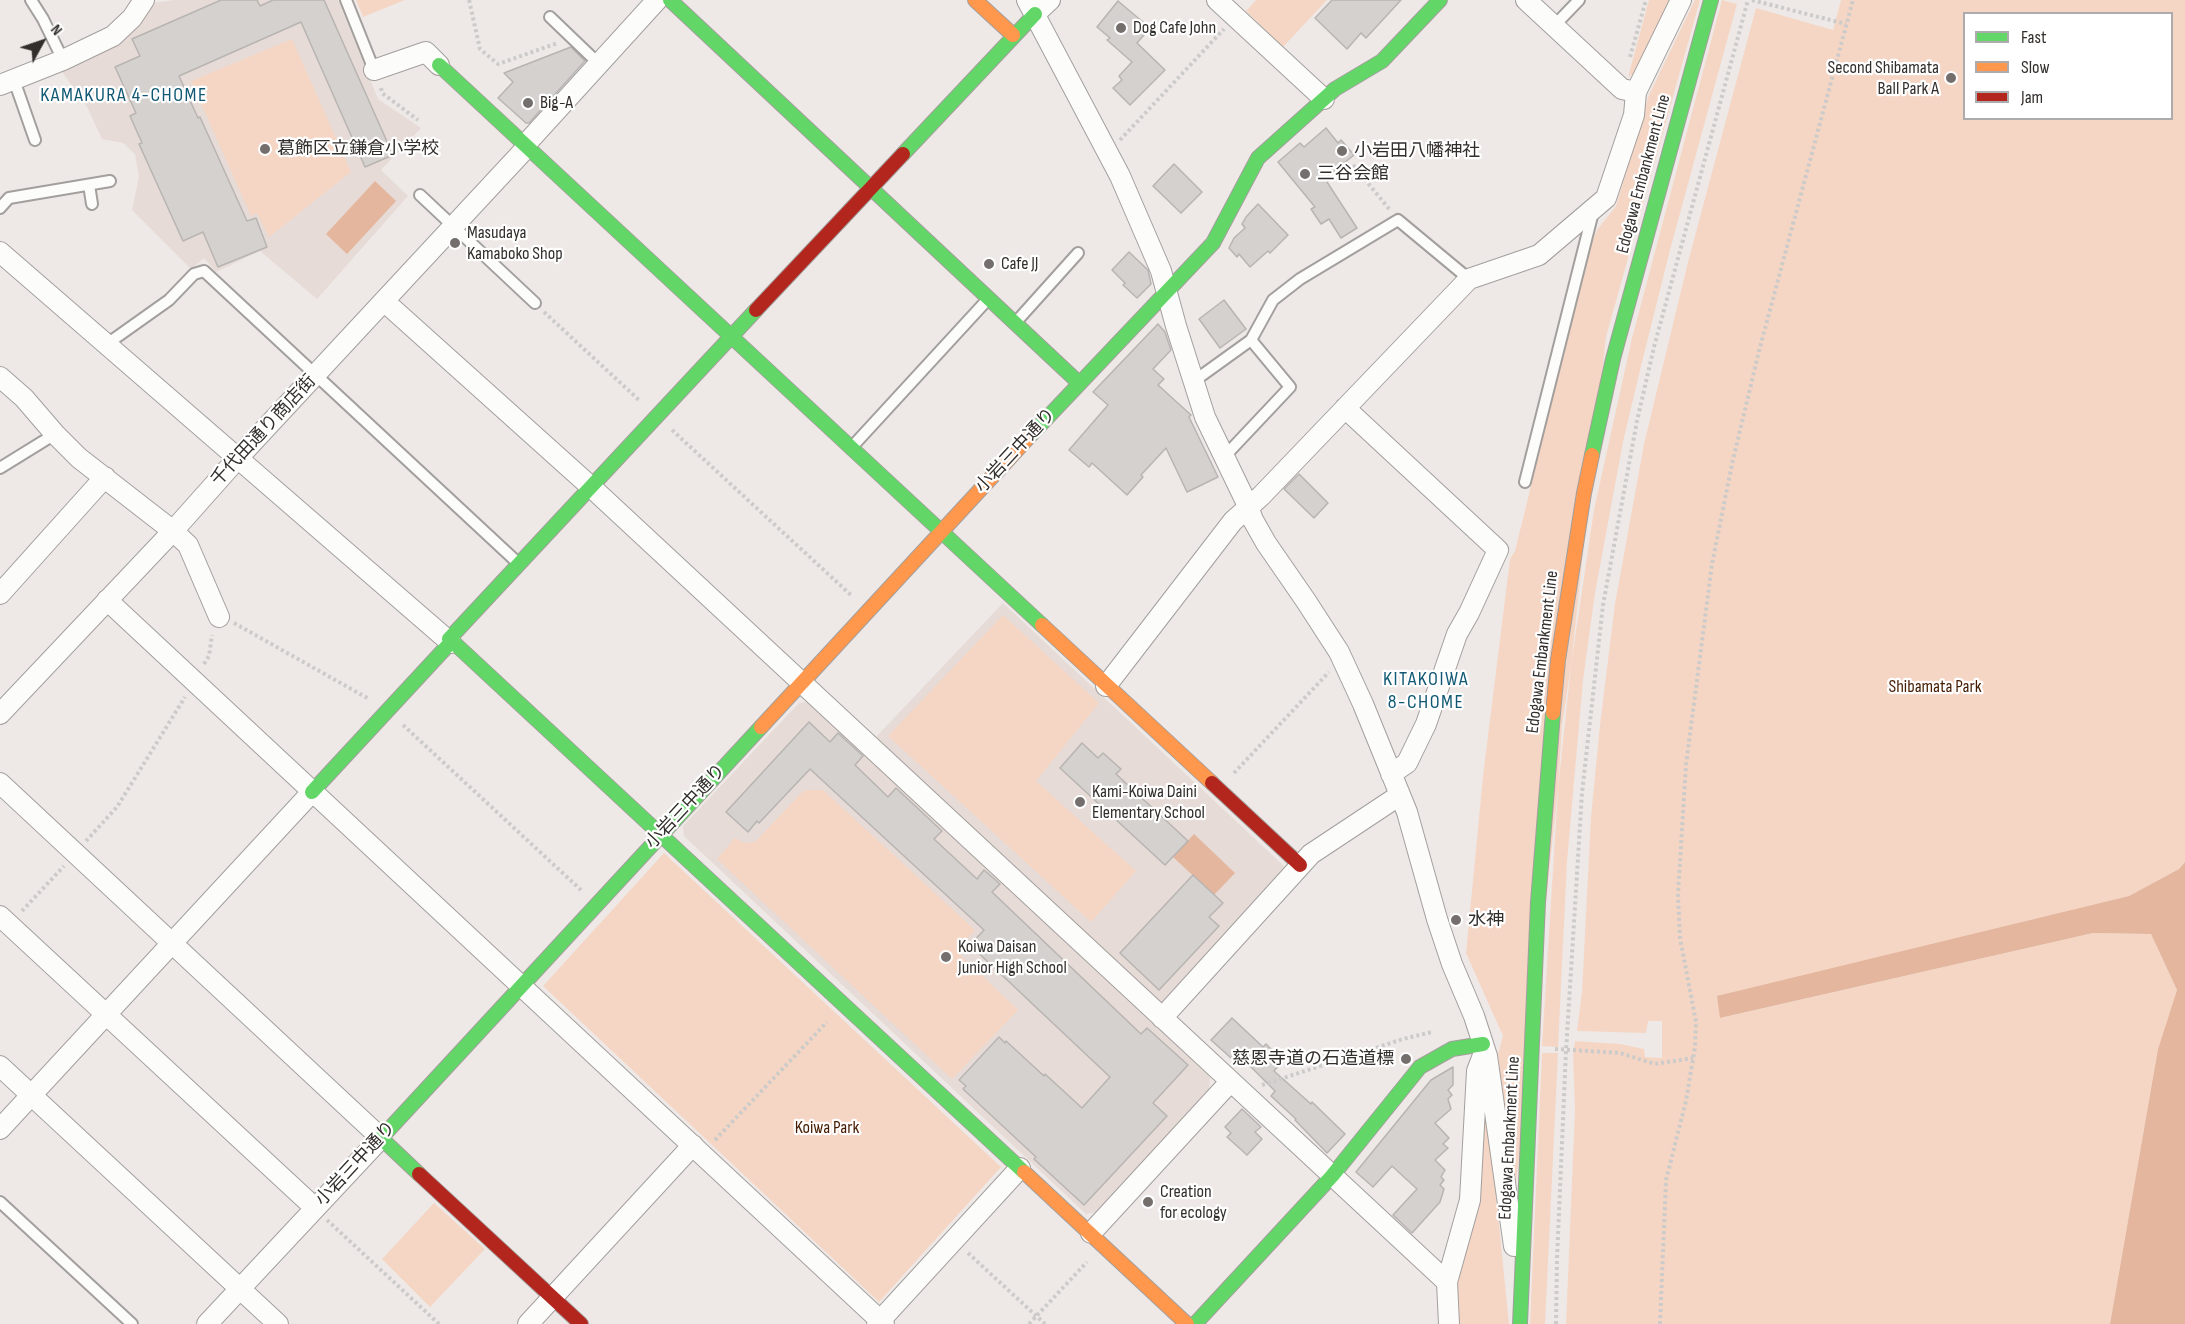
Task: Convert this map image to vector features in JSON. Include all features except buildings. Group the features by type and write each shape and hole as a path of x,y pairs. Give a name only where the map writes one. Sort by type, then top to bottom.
{"street":[{"path":"7,83 113,36 132,18 144,0"},
{"name":"千代田通り商店街","path":"0,714 385,302 657,0"},
{"path":"670,0 1080,383"},
{"path":"975,0 1014,35"},
{"path":"0,1129 451,642 449,639 590,486 1014,35 1031,7 1050,0"},
{"path":"1217,0 1324,99"},
{"name":"小岩三中通り","path":"207,1324 659,835 1213,243 1258,158 1335,89 1382,61 1440,0"},
{"path":"1526,0 1622,89 1636,92"},
{"path":"1106,686 1233,521 1261,496 1469,279 1539,255 1606,198 1634,116 1636,92 1681,0"},
{"name":"Edogawa Embankment Line","path":"1520,1324 1538,902 1558,660 1584,493 1613,359 1711,0"},
{"path":"1031,7 1120,176 1161,271 1205,417 1253,520 1342,658 1407,812 1444,941 1474,1016 1491,1072 1505,1189 1521,1284"},
{"path":"374,70 426,52 1300,865"},
{"path":"0,254 451,642 1092,1233 1187,1324"},
{"path":"385,302 590,486 1447,1282"},
{"path":"0,377 24,398 79,458 188,545 219,617"},
{"path":"1345,408 1498,550 1480,592 1457,634 1426,724 1407,763 1391,774"},
{"path":"0,594 105,477"},
{"path":"107,600 521,986 700,1146 880,1323 1020,1168"},
{"path":"0,783 581,1324"},
{"path":"1162,1018 1311,854 1400,795"},
{"path":"5,920 315,1208"},
{"path":"1195,1324 1332,1176 1420,1067 1452,1049 1484,1047"},
{"path":"1449,1324 1447,1282 1470,1200 1477,1071 1484,1047"},
{"path":"0,1066 278,1324"},
{"path":"1092,1233 1230,1082"},
{"path":"528,1324 700,1146"}],"lane":[{"path":"31,0 63,60"},
{"path":"346,0 374,70"},
{"path":"1554,26 1579,0"},
{"path":"550,17 599,64"},
{"path":"7,83 35,140"},
{"path":"0,208 9,198 110,181"},
{"path":"89,185 92,204"},
{"path":"420,195 535,303"},
{"path":"1525,482 1593,210"},
{"path":"1194,381 1251,340 1273,300 1300,279 1398,219 1469,279"},
{"path":"1015,322 1078,253"},
{"path":"107,345 169,300 194,274 204,271 518,564"},
{"path":"851,448 989,298"},
{"path":"1224,457 1290,387 1251,340"},
{"path":"0,468 55,434"},
{"path":"0,1202 132,1324"}],"path":[{"path":"469,0 480,49 498,64 572,38"},
{"path":"1628,65 1646,0"},
{"path":"1556,1324 1566,1051 1583,782 1594,679 1614,543 1654,347 1750,0 1846,24"},
{"path":"1660,1324 1666,1180 1686,1101 1696,1022 1680,938 1677,894 1686,765 1712,564 1732,464 1759,351 1853,0"},
{"path":"1118,143 1235,16"},
{"path":"374,70 382,93 418,120"},
{"path":"1353,165 1398,219"},
{"path":"535,303 869,611"},
{"path":"1218,790 1342,658"},
{"path":"5,920 69,860"},
{"path":"700,1146 830,1018"},
{"path":"1253,1088 1403,1039 1432,1031 1434,1037"},
{"path":"1555,1049 1620,1053 1655,1064 1693,1058"},
{"path":"315,1208 438,1324"},
{"path":"954,1240 1045,1324"},
{"path":"1029,1324 1094,1255"}],"shaded area":[{"name":"葛飾区立鎌倉小学校","path":"175,0 338,0 378,99 421,128 381,170 408,196 317,299 260,251 216,272 204,258 191,269 132,210 139,177 135,154 123,143 102,139 87,107 60,69 125,38 152,3"},
{"path":"375,181 396,201 347,254 326,234"},
{"name":"Kami-Koiwa Daini Elementary School","path":"1003,603 1285,867 1160,1004 875,738"},
{"name":"Koiwa Daisan Junior High School","path":"807,702 1210,1077 1209,1089 1096,1212 1086,1214 684,836 683,826 799,703"},
{"path":"1194,834 1235,873 1214,895 1173,857"},
{"path":"2185,862 2185,1324 2110,1324 2158,1049 2177,990 2151,934 2093,933 1720,1018 1717,996 2129,896 2179,869"}],"green space":[{"path":"356,0 405,0 363,17"},
{"path":"1256,0 1327,0 1283,47 1246,11"},
{"path":"1649,0 1672,0 1636,72 1628,77"},
{"path":"1695,0 1700,0 1606,337 1515,1193 1498,1054 1503,1036 1466,953 1483,776 1510,559 1515,551 1590,246 1597,230 1616,206 1649,95"},
{"path":"1722,0 1737,4 1642,362 1623,442 1595,593 1583,680 1567,862 1558,1047 1542,1046 1562,726 1594,510 1632,338"},
{"name":"Shibamata Park","path":"1841,0 2185,0 2185,862 2179,869 2129,896 1717,997 1721,1018 2093,933 2151,934 2177,990 2158,1049 2110,1324 1566,1324 1575,1110 1573,1054 1575,1041 1620,1044 1644,1049 1645,1057 1662,1058 1662,1021 1648,1021 1646,1033 1577,1031 1582,992 1591,817 1615,604 1644,444 1688,262 1756,8 1833,30"},
{"path":"292,39 351,172 269,237 257,213 251,216 191,81"},
{"path":"1003,615 1099,703 1036,781 1136,871 1091,922 888,736"},
{"path":"804,790 823,790 975,930 956,951 1018,1010 952,1079 717,859 735,838 744,843 755,842"},
{"name":"Koiwa Park","path":"664,853 1001,1167 879,1302 543,986"},
{"path":"1542,1053 1558,1053 1545,1324 1530,1324"},
{"path":"1484,1076 1509,1324 1457,1324 1455,1294"},
{"path":"434,1203 485,1249 430,1307 382,1259"}],"traffic: fast":[{"path":"670,0 1079,383"},
{"path":"1028,438 1213,243 1258,158 1335,89 1382,61 1440,0"},
{"path":"1592,455 1613,359 1711,0"},
{"path":"903,154 1035,14"},
{"path":"439,65 1042,625"},
{"path":"312,792 452,641 449,639 756,310"},
{"path":"452,641 1024,1172"},
{"path":"1520,1324 1538,902 1553,713"},
{"path":"419,1174 381,1138 761,727"},
{"path":"1195,1324 1332,1176 1420,1067 1452,1049 1483,1044"}],"traffic: slow":[{"path":"975,0 1013,35"},
{"path":"761,727 1028,438"},
{"path":"1553,713 1558,660 1592,455"},
{"path":"1042,625 1212,783"},
{"path":"1024,1172 1187,1324"}],"traffic: jam":[{"path":"756,310 903,154"},
{"path":"1212,783 1300,865"},
{"path":"419,1174 581,1324"}],"place":[{"name":"Dog Cafe John","path":"1121,28"},
{"name":"Second Shibamata Ball Park A","path":"1951,78"},
{"name":"Big-A","path":"528,103"},
{"name":"葛飾区立鎌倉小学校","path":"265,149"},
{"name":"小岩田八幡神社","path":"1342,151"},
{"name":"三谷会館","path":"1305,174"},
{"name":"Masudaya Kamaboko Shop","path":"455,243"},
{"name":"Cafe JJ","path":"989,264"},
{"name":"Kami-Koiwa Daini Elementary School","path":"1080,802"},
{"name":"水神","path":"1456,920"},
{"name":"Koiwa Daisan Junior High School","path":"946,957"},
{"name":"慈恩寺道の石造道標","path":"1406,1059"},
{"name":"Creation for ecology","path":"1148,1202"}],"district":[{"name":"KAMAKURA 4-CHOME","path":"124,96"},
{"name":"KITAKOIWA 8-CHOME","path":"1426,692"}]}
